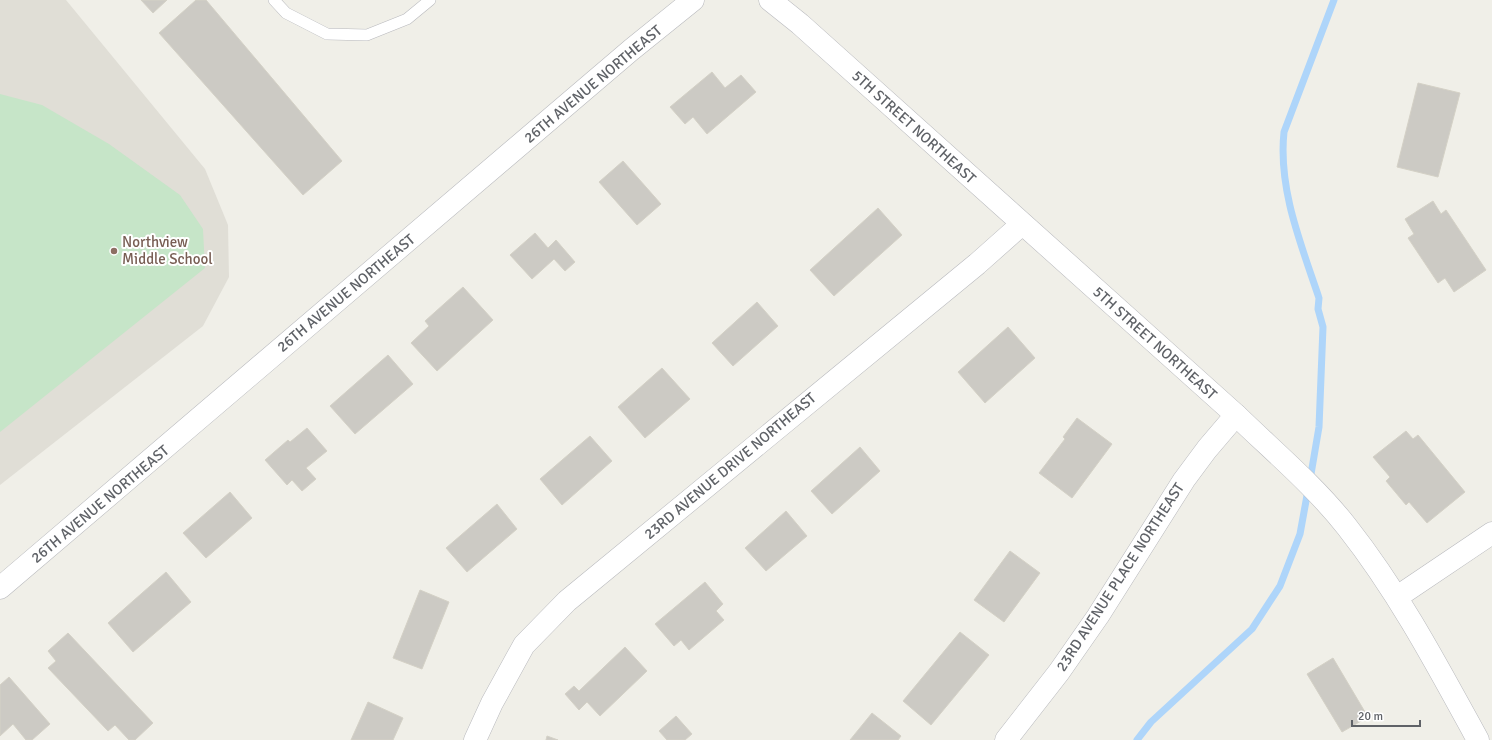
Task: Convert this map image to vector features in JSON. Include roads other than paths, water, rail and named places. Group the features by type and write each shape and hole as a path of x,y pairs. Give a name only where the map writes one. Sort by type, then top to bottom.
{"street":[{"name":"26TH AVENUE NORTHEAST","path":"0,588 631,50 693,0"},
{"name":"5TH STREET NORTHEAST","path":"770,0 806,30 1236,415 1304,480 1346,525 1381,572 1397,597 1478,740"},
{"name":"23RD AVENUE DRIVE NORTHEAST","path":"475,740 492,703 524,645 567,602 977,264 1022,224"},
{"name":"23RD AVENUE PLACE NORTHEAST","path":"1006,740 1059,672 1098,616 1184,480 1207,448 1236,415"},
{"path":"1397,597 1492,533"}],"lane":[{"path":"274,0 286,13 327,34 367,35 407,19 430,0"}],"waterway":[{"path":"1310,480 1319,427 1323,327 1318,309 1319,298 1292,216 1284,174 1284,132 1334,0"},
{"path":"1137,740 1151,722 1252,629 1280,586 1300,534 1308,490"}],"place":[{"name":"Northview Middle School","path":"114,251"}]}
